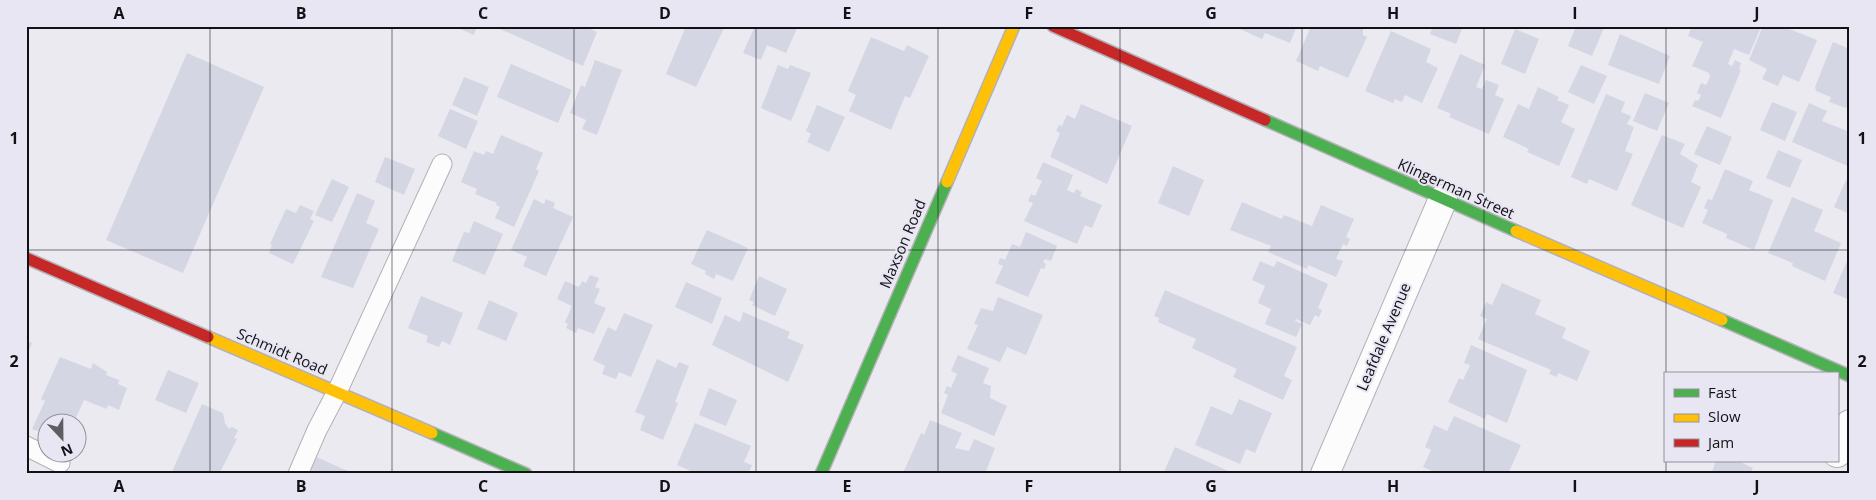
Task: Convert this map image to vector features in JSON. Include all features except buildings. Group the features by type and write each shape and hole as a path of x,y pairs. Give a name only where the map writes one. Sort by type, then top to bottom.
{"street":[{"name":"Maxson Road","path":"821,474 1014,26"},
{"name":"Klingerman Street","path":"1052,26 1850,376"},
{"name":"Leafdale Avenue","path":"1325,474 1443,199"},
{"name":"Schmidt Road","path":"26,258 526,474"},
{"path":"1838,451 1850,424"},
{"path":"1829,474 1834,462"}],"lane":[{"path":"298,474 442,164"},
{"path":"26,446 60,463"}],"traffic: fast":[{"path":"1265,120 1516,231"},
{"path":"821,474 947,182"},
{"path":"1722,320 1850,376"},
{"path":"432,433 526,474"}],"traffic: slow":[{"path":"947,182 1014,26"},
{"path":"1516,231 1722,320"},
{"path":"208,337 432,433"}],"traffic: jam":[{"path":"1053,26 1265,120"},
{"path":"26,258 208,337"}]}
